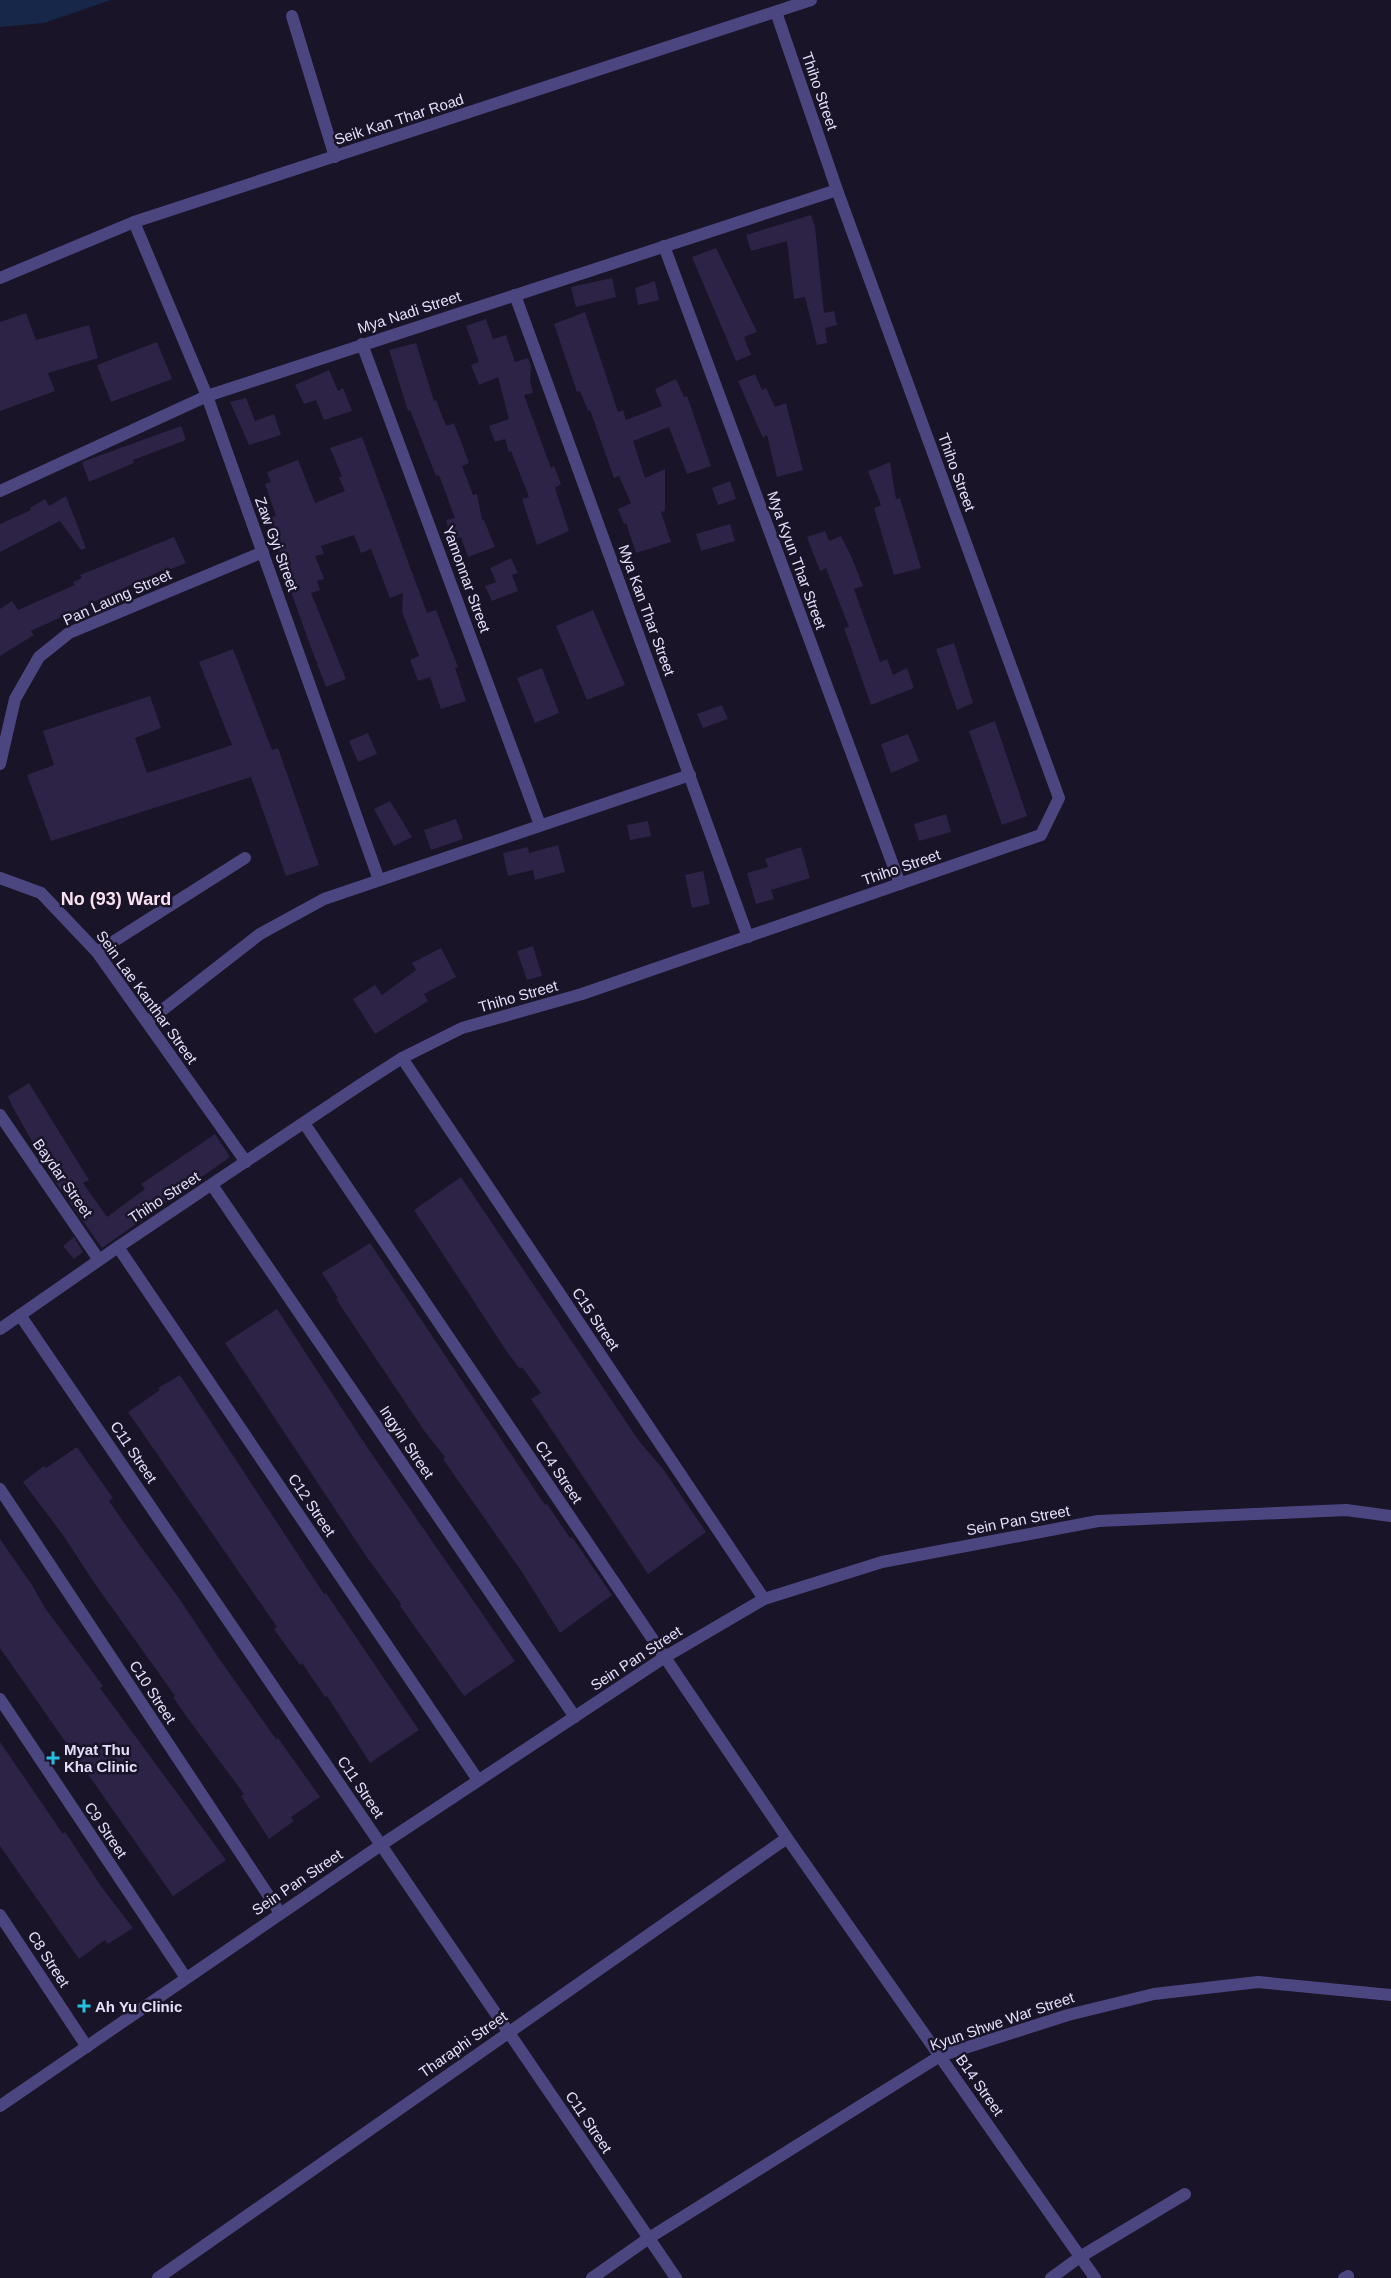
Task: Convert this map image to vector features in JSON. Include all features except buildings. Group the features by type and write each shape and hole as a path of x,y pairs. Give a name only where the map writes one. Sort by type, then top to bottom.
{"street":[{"name":"Seik Kan Thar Road","path":"0,278 134,222 812,0"},
{"name":"Thiho Street","path":"0,1329 118,1247 402,1058 462,1028 582,994 1041,836 1059,798 837,190 776,12"},
{"path":"292,16 335,157"},
{"name":"Mya Nadi Street","path":"0,491 207,396 837,190"},
{"name":"Zaw Gyi Street","path":"134,222 207,396 379,880"},
{"name":"Mya Kyun Thar Street","path":"664,246 900,884"},
{"name":"Mya Kan Thar Street","path":"515,295 748,937"},
{"name":"Yamonnar Street","path":"362,344 540,826"},
{"name":"Pan Laung Street","path":"0,764 15,699 39,657 69,633 262,552"},
{"path":"147,1022 260,934 324,899 690,775"},
{"path":"97,952 245,858"},
{"name":"Sein Lae Kanthar Street","path":"0,878 41,893 97,952 246,1162"},
{"name":"C15 Street","path":"402,1058 764,1599"},
{"name":"Baydar Street","path":"0,1115 99,1260"},
{"name":"C14 Street","path":"304,1124 787,1838"},
{"name":"Ingyin Street","path":"212,1185 575,1717"},
{"name":"C12 Street","path":"118,1247 478,1780"},
{"name":"C11 Street","path":"20,1314 676,2278"},
{"name":"C10 Street","path":"0,1489 280,1913"},
{"name":"Sein Pan Street","path":"0,2106 381,1844 665,1657 764,1599 882,1562 1098,1521 1346,1510 1391,1516"},
{"name":"C9 Street","path":"0,1699 186,1978"},
{"name":"Tharaphi Street","path":"158,2278 787,1838"},
{"name":"B14 Street","path":"787,1838 1095,2278"},
{"name":"C8 Street","path":"0,1915 86,2046"},
{"name":"Kyun Shwe War Street","path":"592,2278 648,2238 940,2056 1068,2015 1154,1994 1258,1982 1391,1995"},
{"path":"1051,2278 1080,2257 1185,2194"}],"water":[{"path":"0,0 111,0 44,23 0,27"}],"place":[{"name":"Myat Thu Kha Clinic","path":"53,1758"},
{"name":"Ah Yu Clinic","path":"84,2006"}],"district":[{"name":"No (93) Ward","path":"116,899"}]}
